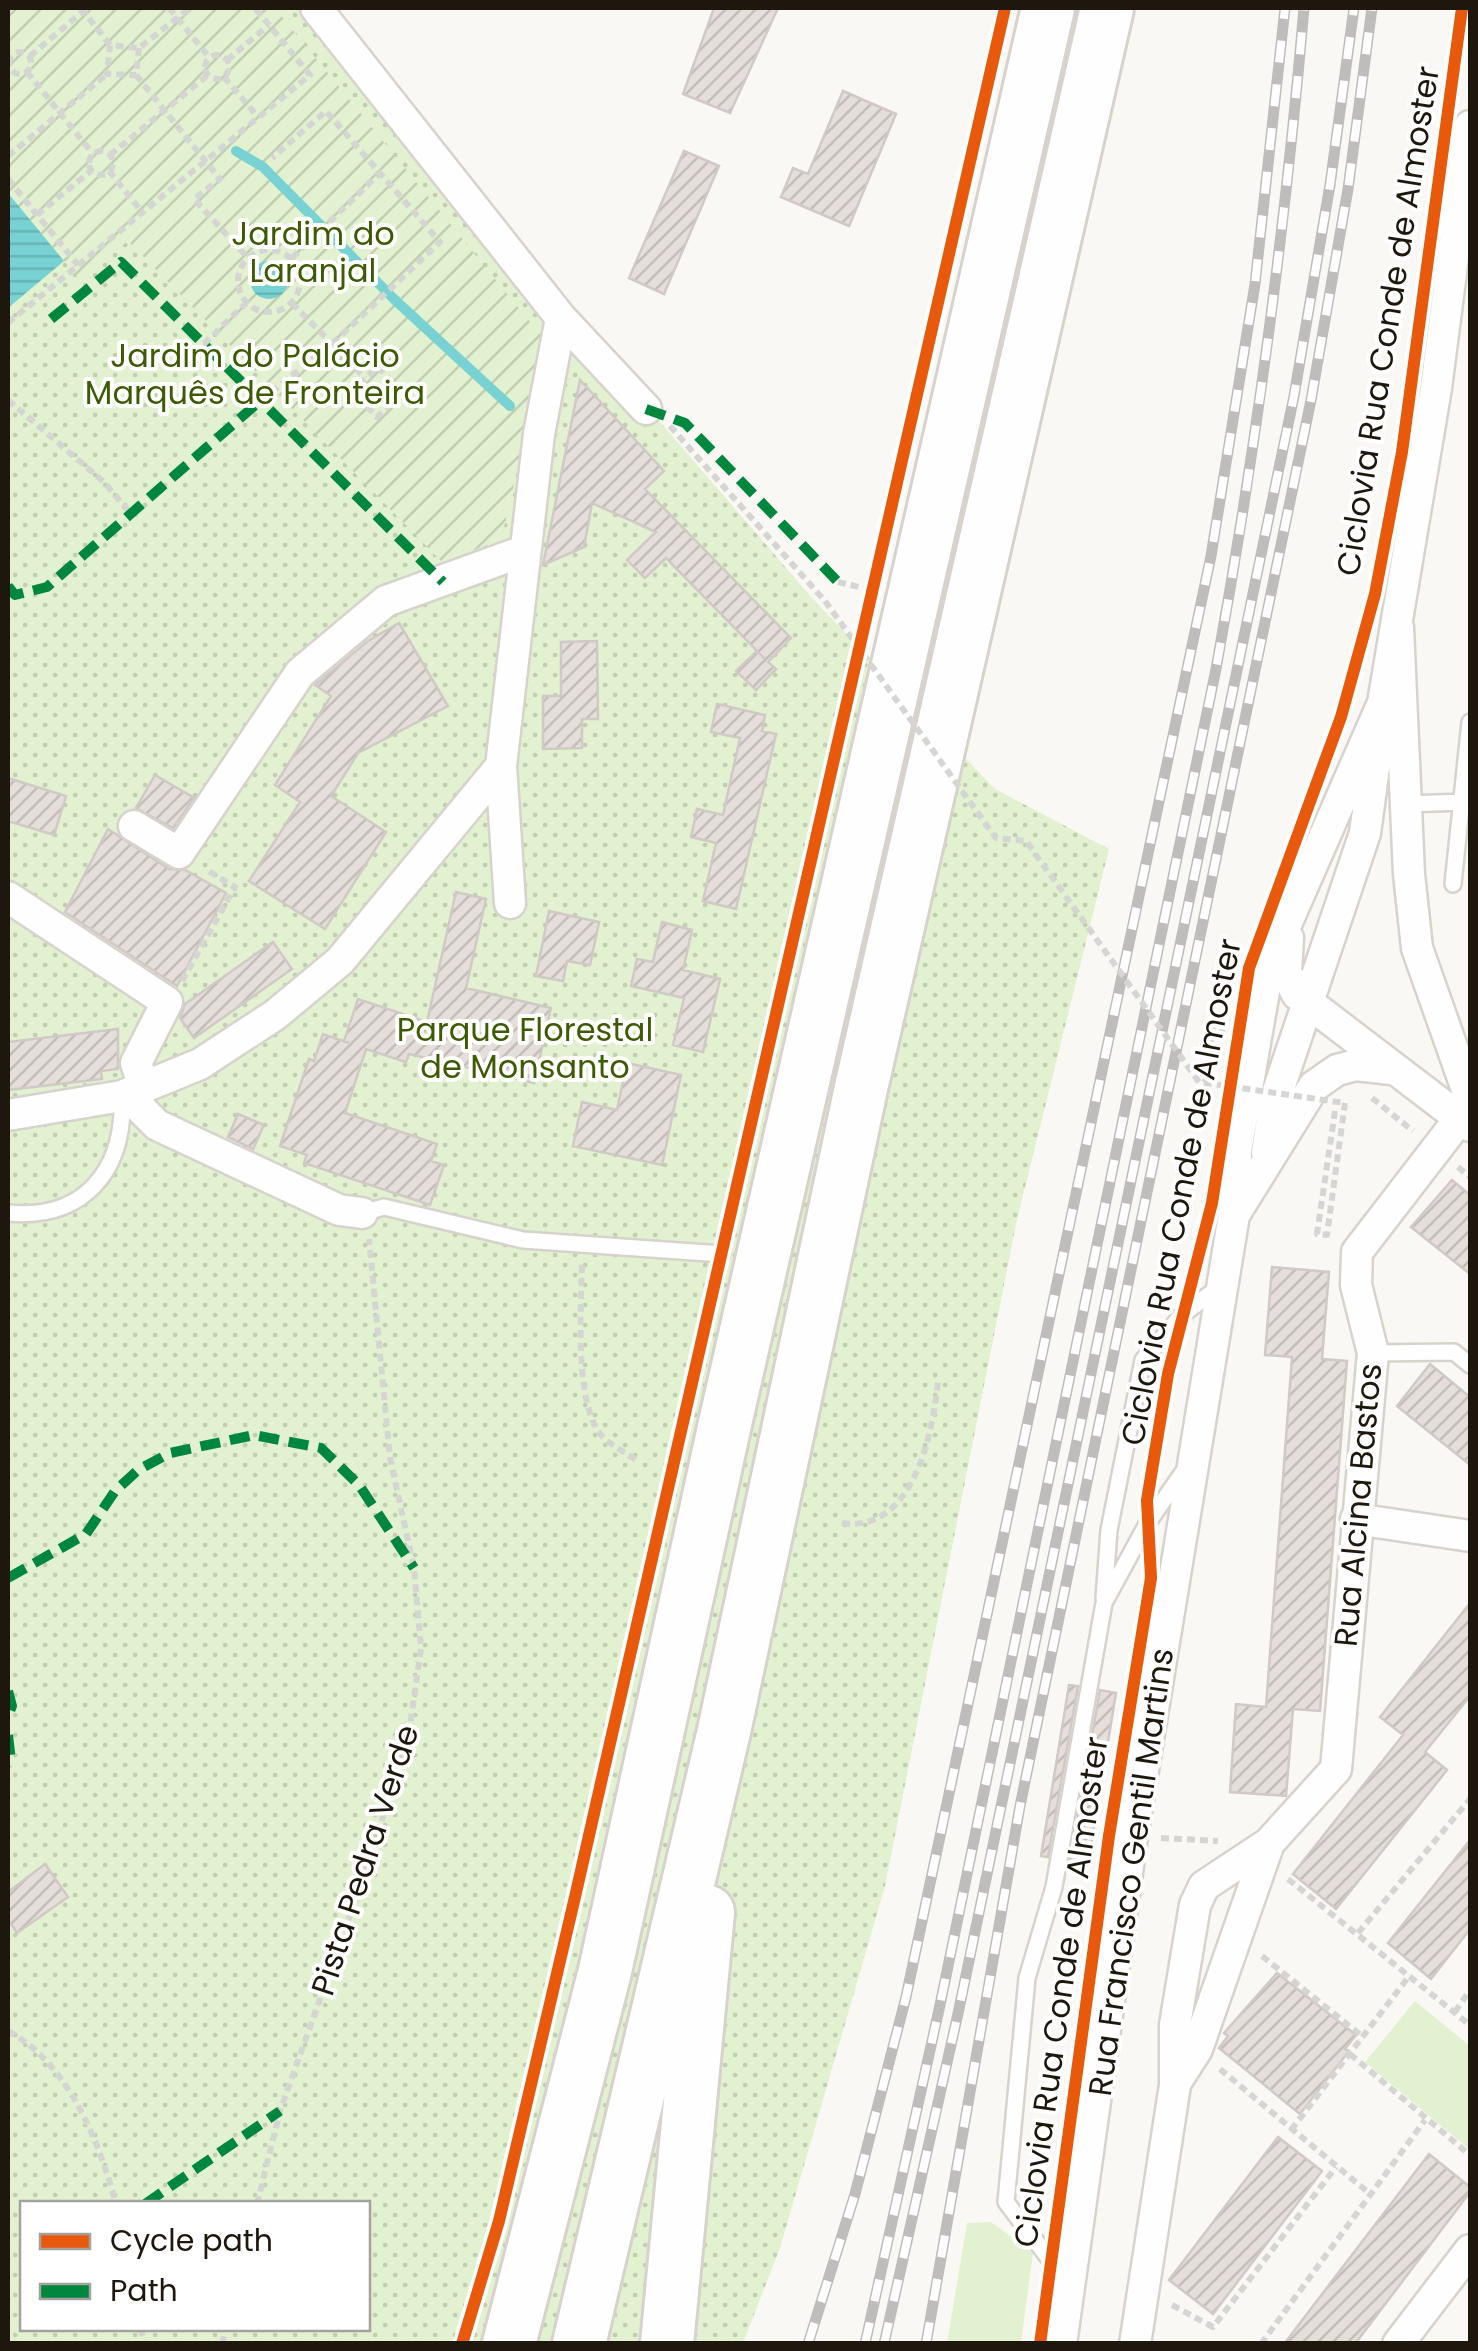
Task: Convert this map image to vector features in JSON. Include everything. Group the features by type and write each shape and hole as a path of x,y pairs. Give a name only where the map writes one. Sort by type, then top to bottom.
{"highway":[{"path":"509,2344 605,1971 739,1361 1048,8"},
{"path":"579,2344 724,1731 857,1106 1107,8"},
{"path":"667,2344 724,1731"}],"street":[{"path":"316,8 562,318 646,410"},
{"path":"1234,1215 1236,1151 1260,993 1289,916 1383,703 1398,627 1470,126"},
{"path":"510,903 500,766 524,551 562,318"},
{"path":"134,826 178,853 300,673 386,601 524,551"},
{"path":"1289,916 1286,972 1290,985 1391,1069 1465,1122 1470,1098 1466,1074 1442,1026 1417,948 1398,627"},
{"name":"Rua Francisco Gentil Martins","path":"1265,1171 1275,1100 1365,833 1383,703"},
{"path":"8,1115 134,1091 200,1064 274,1015 340,962 500,766"},
{"path":"8,897 167,1002 136,1063 134,1091 139,1107 157,1125 339,1210 362,1213"},
{"name":"Rua Francisco Gentil Martins","path":"1061,2344 1132,1837 1234,1215 1265,1171 1308,1093 1321,1080 1356,1065 1391,1069"},
{"name":"Rua Alcina Bastos","path":"1136,2344 1174,2084 1175,2024 1195,1905 1204,1886 1269,1843 1336,1768 1373,1352 1356,1285 1357,1252 1465,1122"},
{"path":"1356,1519 1470,1536"},
{"name":"Rua Alcina Bastos","path":"1174,2084 1196,2049 1239,1937 1269,1843"},
{"path":"1398,2344 1470,2250"}],"lane":[{"path":"1453,884 1470,722"},
{"path":"1406,804 1464,802"},
{"path":"8,1213 40,1216 94,1189 134,1091"},
{"path":"362,1213 384,1207 523,1240 722,1254"},
{"path":"1104,1603 1109,1530 1143,1360 1182,1315 1222,1285"},
{"path":"1373,1352 1454,1352 1470,1365"},
{"name":"Rua Francisco Gentil Martins","path":"1070,2286 1014,2218 1006,2202 1027,1978 1054,1887 1104,1603 1147,1524 1194,1457"}],"path":[{"path":"169,8 209,57 208,75"},
{"path":"110,45 139,48 190,8"},
{"path":"8,323 310,75 255,8"},
{"path":"27,72 30,56 83,9 110,45 108,74"},
{"path":"224,76 227,60 269,25"},
{"path":"139,48 136,75 220,179 194,199 247,257"},
{"path":"27,72 10,72 8,60 10,51 23,51 30,56"},
{"path":"209,57 220,55 227,60"},
{"path":"27,72 92,154 92,170"},
{"path":"8,156 108,74 136,75"},
{"path":"142,212 109,170 110,155 164,110 208,75 224,76 258,117"},
{"path":"261,400 332,344 440,242 326,111 272,158"},
{"path":"92,154 104,151 110,155"},
{"path":"92,170 102,174 109,170"},
{"path":"37,215 92,170"},
{"path":"292,258 380,174"},
{"path":"8,180 78,265"},
{"path":"268,248 292,258 301,284 292,303 271,312 246,304 237,280 247,257 268,248"},
{"path":"292,303 365,378"},
{"path":"204,344 246,304"},
{"path":"378,367 403,394 377,417 352,390 365,378 378,367"},
{"path":"8,400 104,482 130,512"},
{"path":"646,410 672,427 825,601 996,838 1026,842 1199,1082 1205,1082 1346,1103 1328,1235 1317,1234 1338,1097 1344,1089"},
{"path":"868,609 876,572"},
{"path":"838,582 872,590"},
{"path":"855,666 863,628"},
{"path":"167,1002 235,887 178,853"},
{"path":"1205,1082 1225,950 1234,952 1215,1079"},
{"path":"583,1244 585,1397 602,1436 636,1460"},
{"path":"842,1523 860,1526 881,1517 908,1485 934,1434 938,1382"},
{"path":"1358,1934 1470,1799"},
{"path":"1132,1837 1269,1843 1284,1876 1470,2025"},
{"path":"1239,1937 1362,2036"},
{"path":"1291,2130 1410,1975"},
{"path":"1454,2012 1470,1990"},
{"path":"8,2031 43,2058 76,2105 104,2158 115,2201"},
{"path":"1196,2049 1369,2193"},
{"path":"1350,2054 1470,2154"},
{"path":"1260,2344 1425,2120"},
{"path":"1144,2290 1213,2327 1336,2167"}],"green space":[{"name":"Parque Florestal de Monsanto","path":"8,8 319,8 592,343 812,598 995,789 1109,849 1016,1224 885,1886 780,2248 743,2343 8,2344"},
{"name":"Jardim do Laranjal","path":"8,8 275,8 547,343 501,540 442,562 128,241 79,279 8,193"},
{"path":"1415,2001 1470,2046 1469,2149 1365,2062"},
{"path":"991,2222 1033,2253 1021,2343 947,2343 967,2223"}],"water":[{"path":"8,193 64,261 8,308"},
{"path":"269,261 283,266 288,280 283,294 269,299 255,294 250,280 255,266"}],"building":[{"path":"714,8 778,8 730,113 683,94"},
{"path":"843,91 896,114 849,226 781,197 793,168 808,174"},
{"path":"684,151 719,166 664,294 629,278"},
{"path":"580,380 664,471 645,489 791,638 768,662 776,669 756,690 736,671 757,651 765,659 666,558 645,578 627,560 656,532 592,503 584,547 543,565"},
{"path":"399,623 448,706 358,753 331,796 386,832 325,929 249,881 300,802 275,785 331,696 315,685 368,641"},
{"path":"597,641 598,719 582,719 582,748 543,749 543,696 561,696 561,642"},
{"path":"717,704 765,715 762,731 776,734 736,909 703,901 716,843 691,837 697,809 723,815 740,738 711,732"},
{"path":"155,775 194,798 173,828 136,808"},
{"path":"8,778 66,796 54,835 8,821"},
{"path":"108,829 169,869 185,870 226,893 177,986 65,912"},
{"path":"456,892 486,899 466,988 551,1008 534,1083 409,1054 406,1062 366,1049 345,1113 437,1144 431,1161 444,1165 430,1205 304,1163 307,1155 280,1146 309,1059 314,1061 323,1034 349,1043 344,1041 358,999 427,1022"},
{"path":"549,911 599,922 590,965 567,961 563,981 536,976"},
{"path":"662,922 692,930 683,970 720,979 703,1052 673,1045 684,998 631,986 637,959 653,962"},
{"path":"273,942 292,969 194,1038 180,1018 185,1004"},
{"path":"118,1029 118,1069 101,1071 102,1079 8,1090 8,1042"},
{"path":"627,1063 681,1075 662,1165 573,1146 582,1102 617,1110"},
{"path":"238,1114 264,1125 253,1149 228,1137"},
{"path":"1452,1180 1470,1195 1470,1274 1411,1227"},
{"path":"1272,1267 1329,1272 1322,1359 1347,1361 1320,1711 1293,1709 1286,1796 1230,1792 1236,1704 1266,1707 1292,1357 1265,1355"},
{"path":"1430,1364 1470,1397 1470,1465 1397,1406"},
{"path":"1470,1603 1470,1696 1425,1752 1447,1770 1336,1909 1293,1874 1403,1735 1380,1717"},
{"path":"1069,1685 1078,1686 1048,1857 1041,1856"},
{"path":"1100,1690 1116,1693 1088,1864 1070,1861"},
{"path":"1470,1840 1470,1929 1431,1979 1388,1943"},
{"path":"45,1864 68,1897 17,1933 8,1919 8,1892"},
{"path":"1277,1973 1356,2035 1345,2049 1349,2051 1300,2114 1219,2048 1228,2036 1224,2033"},
{"path":"1278,2137 1322,2171 1213,2314 1169,2280"},
{"path":"1429,2154 1470,2187 1470,2192 1355,2344 1284,2344"}],"waterway":[{"path":"236,151 263,167 395,300 510,406"}],"railway":[{"path":"808,2344 855,2194 906,1997 1211,556 1255,284 1285,8"},
{"path":"865,2344 940,2005 1216,669 1268,339 1304,8"},
{"path":"884,2344 959,2009 1294,396 1330,185 1354,8"},
{"path":"926,2344 1020,1806 1311,400 1348,189 1372,8"}],"marked path":[{"path":"51,319 121,262 443,582"},
{"path":"8,586 15,595 47,587 261,400"},
{"path":"646,409 685,423 838,582"},
{"path":"8,1578 86,1534 115,1491 138,1470 170,1453 254,1435 321,1448 359,1485 414,1568"},
{"path":"8,1691 12,1706 8,1716"},
{"path":"8,1735 8,1764"},
{"path":"149,2201 280,2111"}],"cycle path":[{"path":"462,2344 499,2221 575,1897 1005,8"},
{"name":"Ciclovia Rua Conde de Almoster","path":"1040,2344 1109,1836 1151,1578 1147,1500 1168,1374 1212,1203 1249,968 1341,717 1375,594 1402,452 1462,8"}],"park label":[{"name":"Jardim do Palácio Marquês de Fronteira","path":"255,374"}]}
